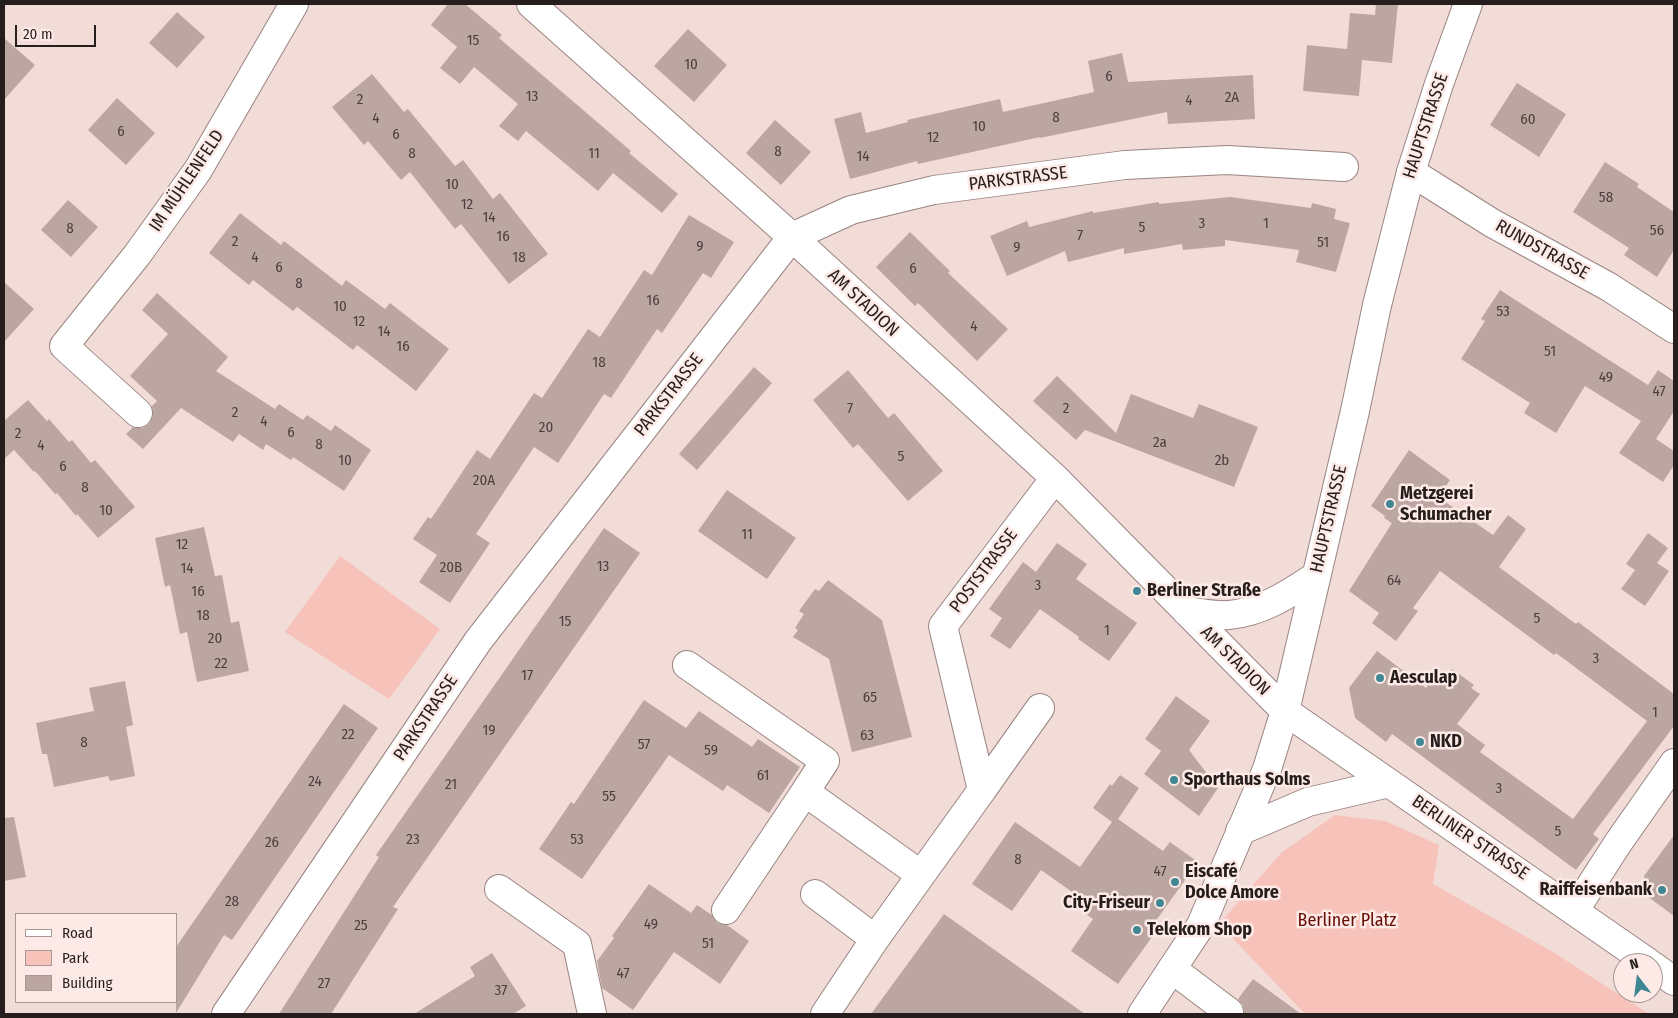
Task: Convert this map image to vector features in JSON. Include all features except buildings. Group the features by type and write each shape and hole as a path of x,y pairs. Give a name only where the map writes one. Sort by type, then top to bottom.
{"street":[{"name":"IM MÜHLENFELD","path":"138,413 64,346 137,254 198,170 294,4"},
{"name":"AM STADION","path":"531,4 792,237 1055,478 1285,711"},
{"name":"HAUPTSTRASSE","path":"1142,1014 1200,925 1267,769 1285,711 1355,411 1377,305 1411,172 1439,84 1468,4"},
{"name":"PARKSTRASSE","path":"226,1014 478,641 792,237 851,210 934,190 1126,165 1227,160 1344,167"},
{"name":"RUNDSTRASSE","path":"1411,172 1492,223 1609,287 1674,328"},
{"name":"POSTSTRASSE","path":"982,790 943,626 1055,478"},
{"name":"AM STADION","path":"1186,611 1228,615 1258,609 1290,593 1316,576"},
{"path":"687,665 825,761 726,910"},
{"path":"825,1014 875,939 1040,708"},
{"name":"BERLINER STRASSE","path":"1285,711 1635,953"},
{"path":"1575,910 1618,843 1674,763"},
{"path":"1240,832 1308,802 1389,782"},
{"path":"805,792 921,876"},
{"path":"499,889 577,944 592,1014"},
{"path":"815,894 875,939"},
{"path":"1172,969 1229,1012"},
{"path":"1663,973 1674,981"}],"green space":[{"path":"340,556 440,629 389,699 285,632"},
{"name":"Berliner Platz","path":"1335,815 1385,821 1439,845 1433,884 1553,952 1613,991 1613,1003 1632,1003 1649,1014 1305,1014 1219,924 1281,853"}],"place":[{"name":"Metzgerei Schumacher","path":"1390,504"},
{"name":"Berliner Straße","path":"1137,591"},
{"name":"Aesculap","path":"1380,678"},
{"name":"NKD","path":"1420,742"},
{"name":"Sporthaus Solms","path":"1174,780"},
{"name":"Eiscafé Dolce Amore","path":"1175,882"},
{"name":"Raiffeisenbank","path":"1662,890"},
{"name":"City-Friseur","path":"1160,903"},
{"name":"Telekom Shop","path":"1137,930"}]}
